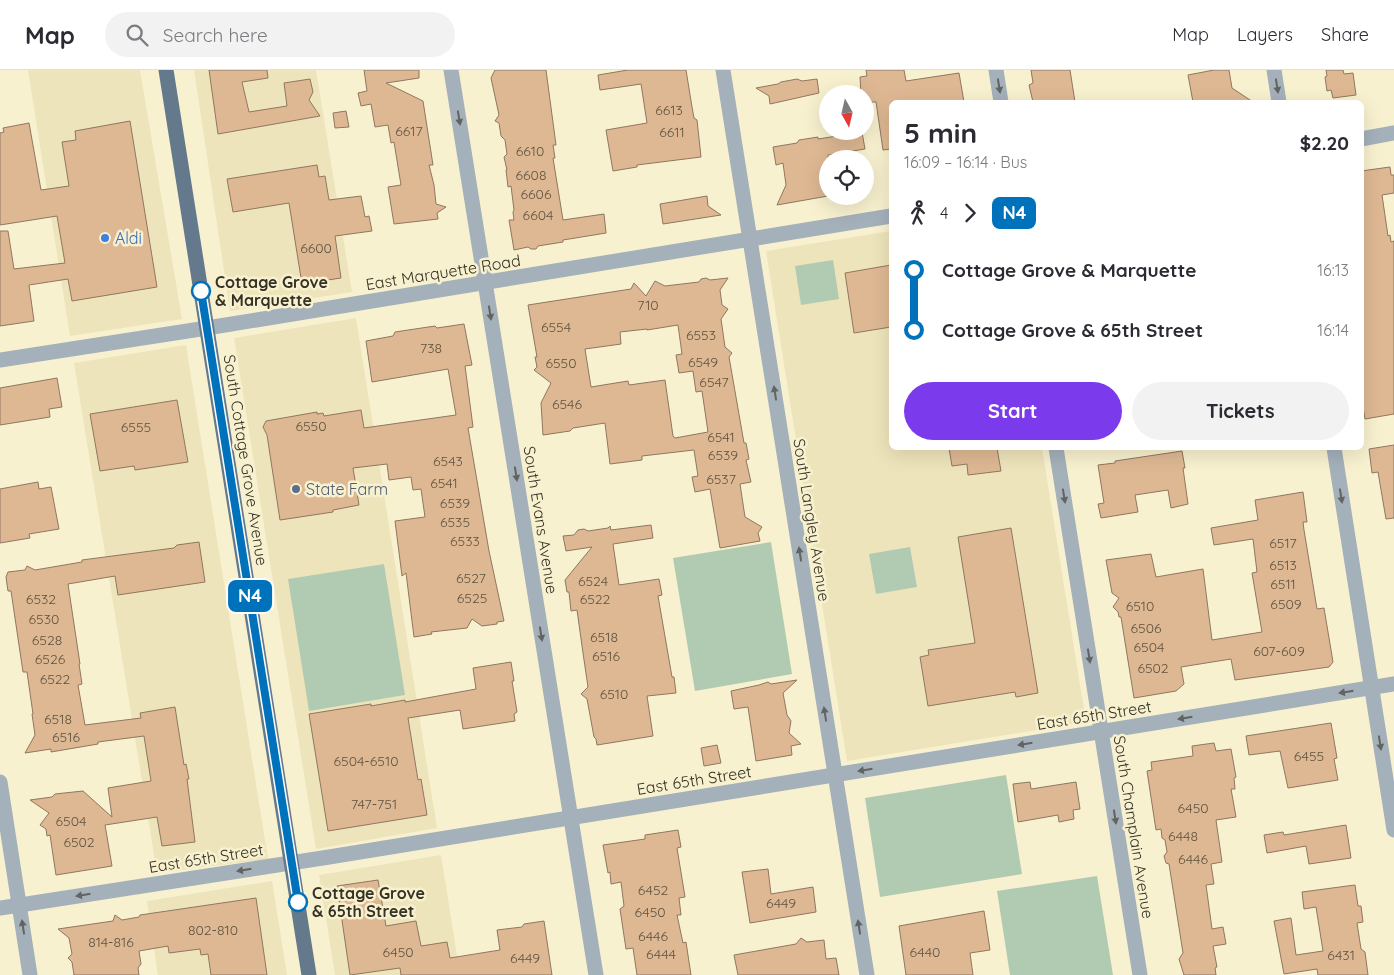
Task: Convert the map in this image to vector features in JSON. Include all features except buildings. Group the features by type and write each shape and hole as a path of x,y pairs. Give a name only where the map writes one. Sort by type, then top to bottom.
{"main road":[{"name":"South Cottage Grove Avenue","path":"166,70 309,975"}],"street":[{"name":"South Evans Avenue","path":"451,70 596,975"},
{"name":"South Langley Avenue","path":"723,70 867,975"},
{"path":"996,70 1001,100"},
{"path":"1274,70 1279,100"},
{"path":"1364,138 1394,133"},
{"name":"East Marquette Road","path":"0,360 889,216"},
{"name":"South Champlain Avenue","path":"1056,450 1140,975"},
{"path":"1334,450 1394,830"},
{"name":"East 65th Street","path":"0,908 571,818 1394,684"},
{"path":"0,782 30,975"}],"shaded area":[{"path":"28,70 140,70 182,319 70,336"},
{"path":"194,70 316,70 352,292 230,311"},
{"path":"889,231 889,450 1042,450 1086,722 847,761 766,251"},
{"path":"356,318 437,828 316,849 234,338"},
{"path":"186,345 268,859 157,873 74,363"},
{"path":"441,855 460,975 335,975 319,875"},
{"path":"272,881 287,975 158,975 147,901"}],"green space":[{"path":"833,260 839,299 801,305 795,266"},
{"path":"771,542 792,674 695,691 673,558"},
{"path":"910,547 917,587 876,594 869,554"},
{"path":"384,564 405,695 309,711 288,579"},
{"path":"1006,775 1022,874 880,897 865,798"},
{"path":"1097,876 1113,975 1010,975 997,891"}],"bus line":[{"name":"N4","path":"201,291 298,902"}],"place":[{"name":"Aldi","path":"105,238"},
{"name":"Cottage Grove & Marquette","path":"201,291"},
{"name":"State Farm","path":"296,489"},
{"name":"Cottage Grove & 65th Street","path":"298,902"}]}
